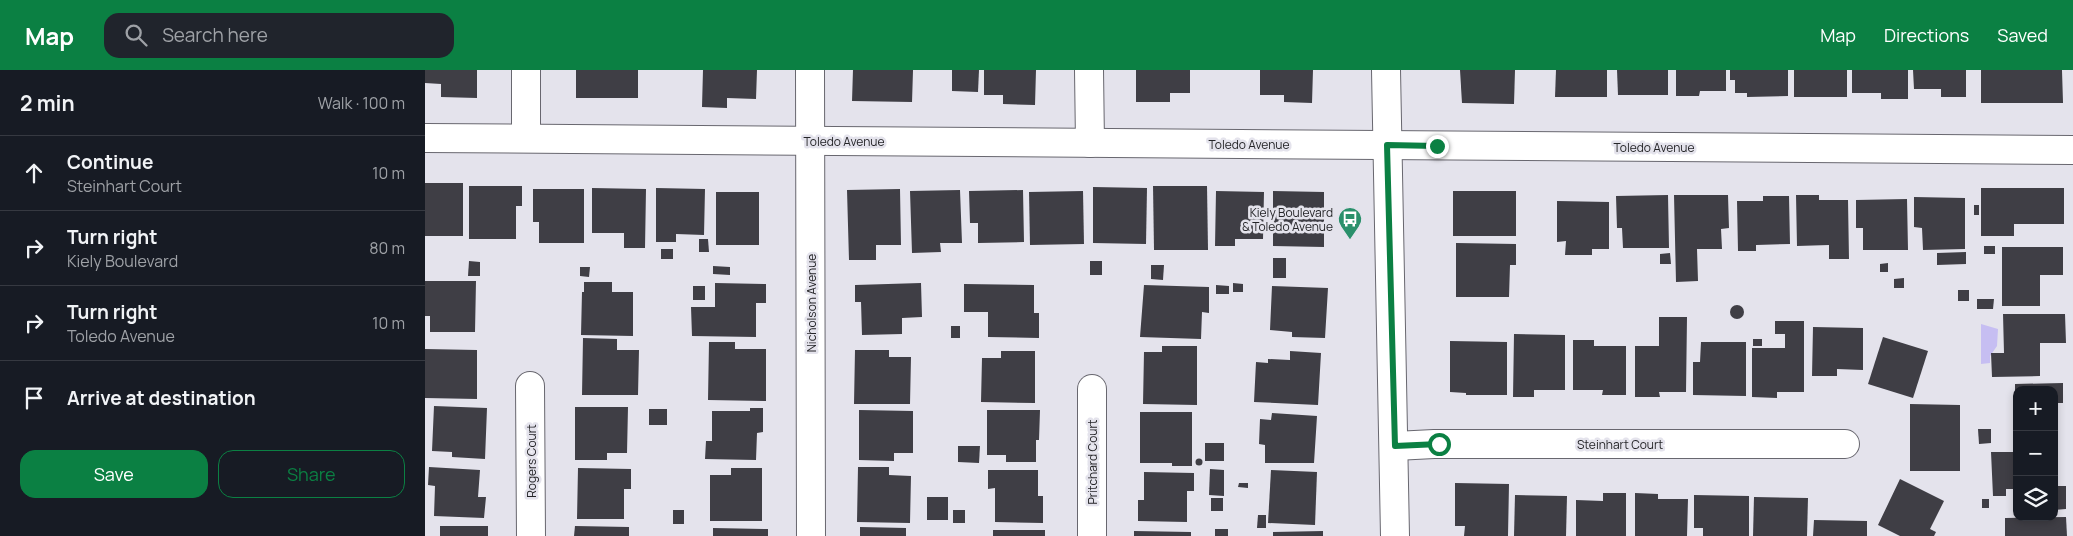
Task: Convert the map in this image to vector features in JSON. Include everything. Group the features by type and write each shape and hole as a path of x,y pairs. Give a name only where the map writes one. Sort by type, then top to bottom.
{"street":[{"path":"526,70 526,138"},
{"name":"Nicholson Avenue","path":"810,70 811,536"},
{"path":"1089,70 1090,143"},
{"path":"1386,70 1395,446 1395,536"},
{"name":"Toledo Avenue","path":"425,138 2073,150"},
{"name":"Rogers Court","path":"530,386 531,536"},
{"name":"Pritchard Court","path":"1092,389 1092,536"},
{"name":"Steinhart Court","path":"1395,446 1434,444 1845,444"}],"shaded area":[{"path":"1981,324 1998,329 1997,346 1990,356 1990,363 1981,364"}],"building":[{"path":"425,70 477,70 477,98 441,97 441,84 425,83"},
{"path":"576,70 638,70 638,98 576,98"},
{"path":"703,70 757,70 756,99 727,98 727,108 702,107"},
{"path":"853,70 913,70 912,102 852,101"},
{"path":"952,70 979,70 978,92 952,91"},
{"path":"984,70 1036,70 1035,105 1003,104 1003,95 984,95"},
{"path":"1136,70 1190,70 1190,93 1170,93 1170,102 1136,102"},
{"path":"1260,70 1313,70 1312,103 1284,102 1284,95 1260,95"},
{"path":"1460,70 1515,70 1514,104 1462,103"},
{"path":"1556,70 1607,70 1607,97 1555,97"},
{"path":"1617,70 1668,70 1668,95 1618,95"},
{"path":"1676,70 1726,70 1726,91 1700,91 1699,96 1676,96"},
{"path":"1730,70 1788,70 1788,96 1747,97 1747,93 1735,93 1735,80 1730,80"},
{"path":"1794,70 1847,70 1847,97 1794,97"},
{"path":"1852,70 1908,70 1908,99 1881,99 1881,93 1852,93"},
{"path":"1913,70 1966,70 1966,97 1941,97 1941,89 1914,89"},
{"path":"1981,70 2062,70 2063,103 1981,103"},
{"path":"425,183 463,183 463,236 425,236"},
{"path":"469,186 522,186 522,206 516,206 516,239 469,239"},
{"path":"1153,186 1207,186 1208,250 1154,250"},
{"path":"1093,187 1147,188 1146,244 1093,243"},
{"path":"592,188 646,189 645,248 624,248 624,233 592,233"},
{"path":"656,188 705,189 704,235 676,234 676,242 656,242"},
{"path":"1981,188 2064,188 2064,224 2014,224 2014,236 1981,236"},
{"path":"533,189 584,189 584,243 539,243 539,222 533,222"},
{"path":"900,189 901,245 876,245 876,260 849,260 847,190"},
{"path":"960,190 962,243 940,243 941,252 912,253 910,191"},
{"path":"1023,190 1024,242 978,243 978,223 970,223 969,191"},
{"path":"1083,191 1084,244 1030,245 1029,192"},
{"path":"1216,191 1264,192 1263,239 1235,239 1235,246 1215,246"},
{"path":"1273,191 1324,192 1324,247 1273,246"},
{"path":"1453,191 1516,191 1516,236 1453,236"},
{"path":"716,192 759,192 759,245 716,245"},
{"path":"1668,195 1669,248 1623,248 1622,228 1617,228 1616,196"},
{"path":"1674,195 1728,195 1729,228 1721,229 1722,249 1697,249 1698,281 1676,282"},
{"path":"1796,195 1819,195 1819,200 1848,200 1849,259 1829,259 1829,245 1797,246"},
{"path":"1763,196 1789,196 1790,244 1756,245 1756,251 1738,251 1737,201 1763,201"},
{"path":"1914,197 1965,198 1965,249 1923,250 1922,228 1914,227"},
{"path":"1907,199 1908,250 1863,250 1863,228 1856,228 1856,200"},
{"path":"1557,201 1609,202 1609,249 1592,249 1592,255 1565,255 1566,241 1557,242"},
{"path":"1974,205 1979,205 1979,215 1974,215"},
{"path":"699,239 708,239 709,252 699,252"},
{"path":"1456,243 1516,244 1516,265 1510,265 1509,297 1456,297"},
{"path":"1984,246 1995,246 1995,254 1984,254"},
{"path":"2002,247 2063,247 2063,275 2040,275 2040,306 2002,306"},
{"path":"661,249 673,249 673,259 661,259"},
{"path":"1966,252 1966,264 1937,265 1937,253"},
{"path":"1670,253 1671,264 1660,264 1660,254"},
{"path":"1273,258 1286,258 1286,278 1273,278"},
{"path":"469,261 480,262 480,276 468,276"},
{"path":"1090,261 1102,261 1102,275 1090,275"},
{"path":"1888,263 1888,272 1880,272 1880,264"},
{"path":"1151,265 1164,265 1163,280 1151,279"},
{"path":"713,266 730,267 730,275 713,274"},
{"path":"580,267 590,267 589,277 580,276"},
{"path":"1904,278 1904,288 1894,288 1894,279"},
{"path":"425,281 476,281 475,332 430,332 430,316 425,316"},
{"path":"584,282 612,282 612,292 633,292 633,336 581,335"},
{"path":"715,283 766,284 766,303 756,303 756,337 692,336 691,307 715,307"},
{"path":"921,283 922,317 902,318 902,334 862,335 861,302 855,302 855,285"},
{"path":"1233,283 1243,284 1243,292 1233,292"},
{"path":"964,284 1034,285 1034,313 1039,313 1039,338 988,337 988,312 964,312"},
{"path":"1144,285 1209,287 1209,313 1202,312 1201,339 1140,337"},
{"path":"1216,285 1229,286 1229,294 1216,294"},
{"path":"693,286 705,286 705,300 693,300"},
{"path":"1272,286 1328,288 1325,338 1292,337 1292,332 1270,330"},
{"path":"1958,290 1969,290 1969,301 1958,301"},
{"path":"1977,299 1994,299 1993,309 1977,309"},
{"path":"1737,305 1742,307 1744,312 1742,317 1737,319 1732,317 1730,312 1732,307"},
{"path":"2003,314 2065,314 2066,343 2040,343 2040,376 1992,377 1991,353 2004,353"},
{"path":"1659,317 1687,317 1686,392 1659,392 1660,397 1635,397 1635,346 1659,346"},
{"path":"1775,321 1804,321 1804,392 1777,392 1777,398 1752,397 1752,348 1785,348 1785,334 1775,334"},
{"path":"951,326 960,326 960,338 951,338"},
{"path":"1813,327 1863,328 1863,370 1837,369 1837,376 1812,376"},
{"path":"1514,334 1565,335 1565,390 1534,390 1534,397 1513,397"},
{"path":"1883,337 1928,351 1913,398 1868,384"},
{"path":"583,338 617,339 617,350 639,350 638,395 582,395"},
{"path":"1753,339 1762,339 1762,346 1753,346"},
{"path":"1573,340 1594,340 1594,346 1626,346 1626,395 1602,395 1603,390 1573,390"},
{"path":"1450,341 1507,342 1507,395 1466,395 1466,393 1450,392"},
{"path":"709,342 735,342 735,349 766,349 766,401 708,400"},
{"path":"1701,342 1746,342 1746,396 1693,395 1693,362 1700,362"},
{"path":"1162,346 1197,346 1197,405 1143,404 1144,352 1162,352"},
{"path":"425,349 477,350 477,399 425,398"},
{"path":"855,350 889,350 889,357 911,357 910,404 854,404"},
{"path":"1001,351 1035,351 1035,403 981,402 982,358 1001,358"},
{"path":"1290,351 1321,353 1318,405 1254,402 1256,362 1268,363 1268,359 1290,360"},
{"path":"2063,383 2063,403 2058,403 2058,386 2015,386 2015,384"},
{"path":"1910,404 1960,405 1960,471 1910,471"},
{"path":"434,406 487,408 485,459 452,457 452,452 432,451"},
{"path":"575,407 628,407 627,453 607,453 607,460 575,460"},
{"path":"750,408 763,408 763,432 757,433 756,460 705,459 706,441 712,441 712,411 750,411"},
{"path":"649,409 667,409 667,425 649,425"},
{"path":"859,410 913,411 913,453 894,453 894,461 859,460"},
{"path":"987,410 1040,410 1039,440 1036,440 1036,462 1006,462 1006,455 987,455"},
{"path":"1140,412 1192,412 1192,466 1172,466 1172,463 1140,463"},
{"path":"1272,413 1317,416 1314,463 1265,463 1265,445 1259,444 1260,419 1271,420"},
{"path":"1978,429 1991,429 1991,443 1979,444"},
{"path":"1205,443 1224,443 1224,461 1205,461"},
{"path":"958,446 980,446 979,463 958,462"},
{"path":"1991,452 2013,452 2013,489 2006,489 2006,496 1993,496"},
{"path":"1199,459 1202,462 1199,465 1196,462"},
{"path":"429,467 480,470 478,497 486,497 484,518 434,516 435,486 428,485"},
{"path":"858,467 889,467 889,475 911,476 910,523 857,522"},
{"path":"578,468 631,469 631,489 624,489 624,519 577,519"},
{"path":"731,468 762,468 762,521 710,521 710,475 731,475"},
{"path":"1210,469 1224,470 1224,496 1209,495"},
{"path":"988,470 1038,470 1038,496 1043,496 1043,523 995,522 995,488 988,489"},
{"path":"1271,470 1317,472 1315,525 1268,523"},
{"path":"1144,472 1194,473 1194,491 1187,491 1187,522 1138,521 1138,500 1144,500"},
{"path":"1900,479 1944,501 1930,529 1936,532 1934,536 1900,536 1878,525"},
{"path":"1239,483 1248,483 1248,488 1238,487"},
{"path":"1455,483 1509,484 1508,536 1464,536 1465,526 1455,526"},
{"path":"2058,486 2066,486 2066,509 2058,510"},
{"path":"1603,493 1626,493 1626,536 1576,536 1576,500 1603,501"},
{"path":"1635,493 1658,494 1658,499 1688,499 1687,536 1635,536"},
{"path":"1515,495 1567,496 1566,536 1514,536"},
{"path":"1694,495 1749,496 1749,536 1703,536 1703,528 1694,528"},
{"path":"927,497 948,497 948,520 927,520"},
{"path":"1754,497 1808,498 1807,536 1753,536"},
{"path":"1211,498 1223,498 1223,511 1211,511"},
{"path":"1982,499 1989,499 1989,508 1982,508"},
{"path":"673,510 684,510 684,524 673,524"},
{"path":"953,510 965,510 965,523 953,523"},
{"path":"1258,515 1266,515 1266,528 1257,528"},
{"path":"2058,517 2066,517 2067,536 2005,536 2005,518 2013,518 2013,521 2058,521"},
{"path":"1814,520 1867,521 1867,536 1813,536"},
{"path":"440,526 488,526 488,536 440,536"},
{"path":"575,526 629,527 629,536 574,536"},
{"path":"860,527 906,528 906,536 860,536"},
{"path":"713,528 768,529 768,536 713,536"},
{"path":"1215,529 1228,529 1228,536 1215,536"},
{"path":"993,530 1045,530 1045,536 993,536"},
{"path":"1134,531 1191,532 1191,536 1134,536"},
{"path":"1323,531 1323,536 1273,536 1273,532"}],"place":[{"name":"Kiely Boulevard & Toledo Avenue","path":"1350,240"}],"route":[{"path":"1437,146 1387,145 1395,446 1439,444"}]}
